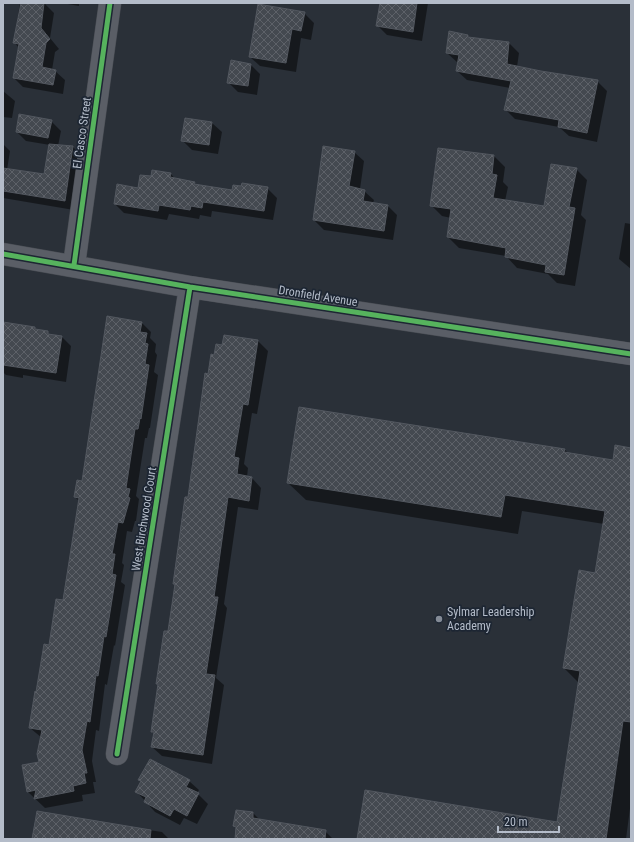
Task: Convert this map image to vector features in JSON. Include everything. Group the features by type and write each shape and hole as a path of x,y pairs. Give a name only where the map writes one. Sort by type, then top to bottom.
{"street":[{"name":"El Casco Street","path":"74,265 110,3"},
{"name":"Dronfield Avenue","path":"3,254 74,265 190,287 631,354"},
{"name":"West Birchwood Court","path":"117,754 190,287"}],"building":[{"path":"21,3 44,3 41,28 50,39 46,43 42,67 56,70 53,85 13,78 19,44 13,43"},
{"path":"380,3 417,3 413,32 376,26"},
{"path":"258,4 305,12 301,31 292,29 286,63 249,57"},
{"path":"449,31 468,35 468,37 509,42 507,64 598,80 587,133 558,127 559,120 504,110 511,81 456,71 459,55 446,53"},
{"path":"231,60 251,64 248,86 227,83"},
{"path":"19,114 52,120 48,138 16,132"},
{"path":"185,118 212,122 209,145 181,141"},
{"path":"49,144 73,146 65,201 3,191 3,168 44,174"},
{"path":"323,146 355,151 349,186 365,190 363,201 388,205 384,231 313,220"},
{"path":"438,148 494,155 492,174 497,175 493,198 544,206 551,164 577,168 569,207 575,208 564,275 545,272 546,265 505,257 506,248 447,237 451,209 430,206"},
{"path":"152,170 171,173 170,177 195,182 194,184 232,190 233,185 241,186 242,183 268,187 264,211 203,202 202,208 191,206 190,210 159,205 158,211 114,204 117,184 138,188 140,175 151,176"},
{"path":"107,316 142,322 140,332 147,333 145,343 148,344 145,364 149,365 141,419 140,418 138,429 135,429 126,488 130,489 128,497 130,498 123,523 118,522 112,554 115,554 112,574 116,575 106,637 104,636 98,676 96,675 90,722 87,721 82,750 87,773 84,773 86,783 73,786 74,791 34,799 36,790 27,792 22,765 39,762 37,754 42,730 29,728 44,644 49,645 56,599 63,600 79,498 74,497 77,480 82,481"},
{"path":"3,322 35,327 35,329 48,331 48,334 62,336 56,373 3,365"},
{"path":"224,335 258,340 248,405 243,404 234,457 239,458 237,474 252,477 249,501 228,497 214,597 218,597 206,674 215,675 203,755 151,747 154,732 151,732 158,684 156,684 164,631 168,631 185,497 188,497 205,373 208,374 211,354 214,355 216,344 222,345"},
{"path":"299,407 565,449 564,452 613,460 615,445 631,448 631,722 623,721 606,839 357,839 365,790 557,822 580,671 563,668 579,570 595,573 605,511 505,495 501,517 287,483"},
{"path":"150,759 190,780 186,787 199,793 187,816 174,809 170,816 144,802 146,797 135,792 141,781 138,780"},
{"path":"236,810 253,812 253,818 326,830 325,839 235,839 236,827 233,826"},
{"path":"37,811 151,830 150,839 32,839"}],"cycle path":[{"path":"74,265 110,3"},
{"path":"3,254 190,287 631,354"},
{"path":"117,754 190,287"}],"place":[{"name":"Sylmar Leadership Academy","path":"439,619"}]}
